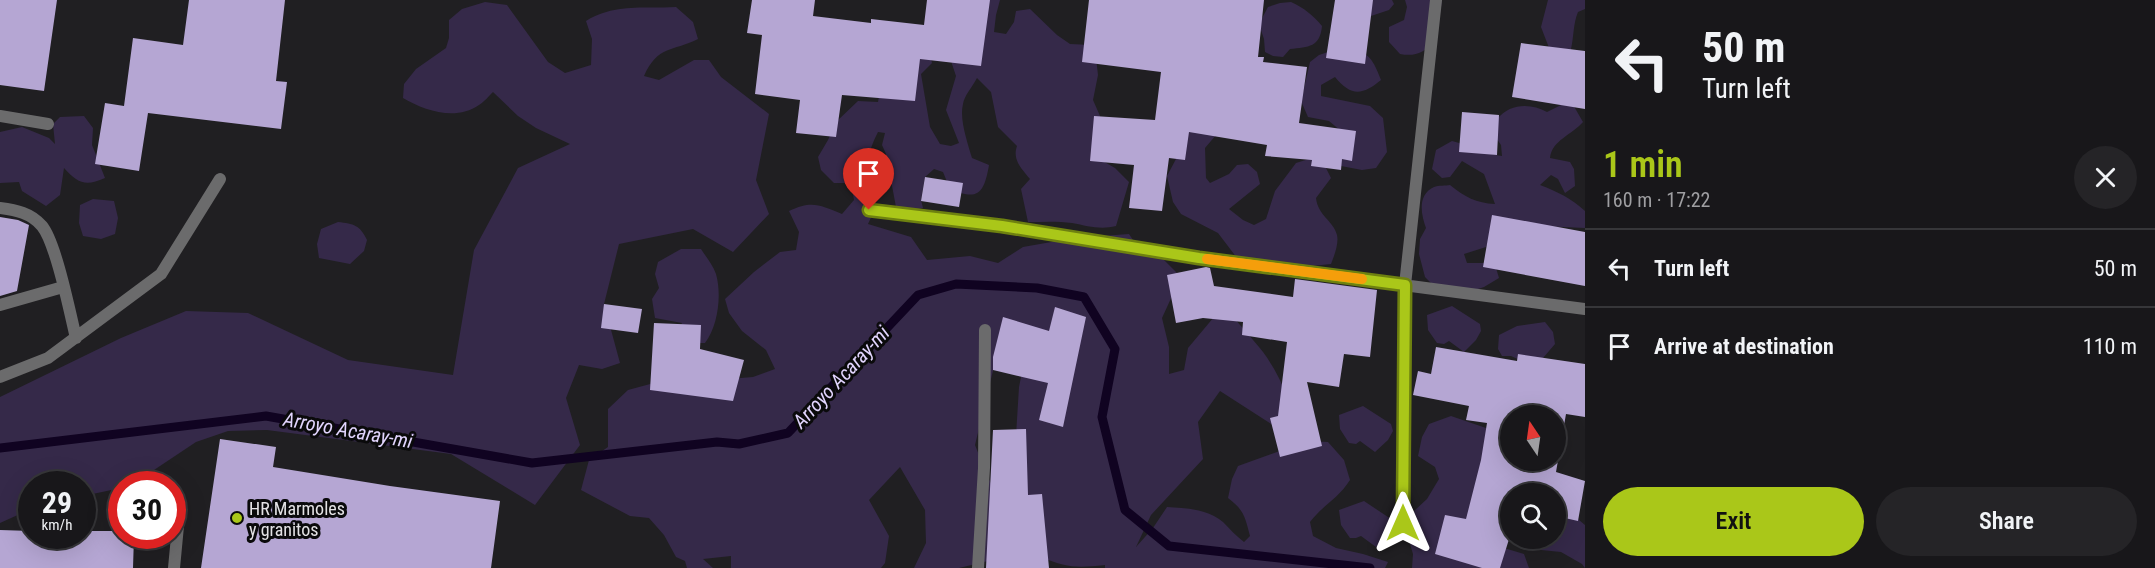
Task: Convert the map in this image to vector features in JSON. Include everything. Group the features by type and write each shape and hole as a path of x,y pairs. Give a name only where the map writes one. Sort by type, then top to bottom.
{"street":[{"path":"1403,523 1405,285 1436,0"},
{"path":"0,116 48,124"},
{"path":"0,377 48,358 161,274 220,179"},
{"path":"0,208 22,212 42,226 54,251 76,338"},
{"path":"869,210 1002,226 1199,258 1585,309"},
{"path":"0,305 63,287"},
{"path":"978,568 984,468 985,330"},
{"path":"174,568 176,549"}],"shaded area":[{"path":"973,0 1000,0 994,32 1006,34 1014,22 1016,11 1030,9 1070,44 1091,45 1096,58 1098,75 1093,100 1100,116 1094,156 1115,168 1129,182 1116,226 1099,228 1067,222 1028,222 1021,189 1030,179 1017,160 1017,146 998,127 991,92 977,78 964,101 962,117 972,158 989,165 982,189 973,194 967,194 950,189 943,172 934,169 925,177 921,200 923,208 904,212 896,207 886,154 882,145 885,133 878,132 868,160 876,200 868,224 911,237 927,260 970,256 998,263 1023,247 1074,238 1129,234 1143,255 1160,256 1177,273 1178,283 1162,318 1169,347 1169,374 1184,370 1188,348 1214,317 1235,319 1267,358 1292,401 1282,431 1220,391 1198,422 1203,459 1151,515 1136,547 1167,507 1211,514 1244,542 1250,536 1245,519 1241,510 1228,498 1232,479 1238,466 1308,441 1328,442 1344,460 1350,480 1310,522 1313,536 1336,548 1388,562 1385,568 1105,568 1105,565 1079,567 1065,565 1041,557 1015,452 1019,387 1029,338 998,350 975,445 1008,519 988,561 959,568 914,568 926,543 925,510 900,467 869,500 889,536 885,563 881,568 731,568 731,556 703,559 713,568 687,568 685,561 676,557 664,535 649,518 630,516 581,490 589,460 608,447 608,409 628,390 665,380 753,377 775,369 766,350 742,331 729,313 725,299 780,252 796,250 799,232 789,211 816,205 842,214 854,200 851,183 834,183 821,170 818,157 836,122 858,101 878,102 879,96 929,50 932,63 921,74 930,127 940,144 951,146 959,143 946,110 956,76 945,43"},
{"path":"1348,0 1392,0 1394,4 1389,10 1359,20"},
{"path":"1405,0 1442,0 1436,42 1423,51 1411,55 1400,54 1389,42 1389,27 1404,20 1407,7"},
{"path":"1548,0 1585,0 1585,9 1578,12 1576,17 1571,49 1551,53 1541,27"},
{"path":"485,2 507,5 548,62 565,73 591,65 592,39 586,21 597,15 619,9 676,7 693,22 698,39 660,54 649,66 644,76 659,80 694,60 709,60 721,77 769,114 756,180 769,214 733,252 693,229 619,244 604,304 620,363 602,369 579,365 566,398 580,445 535,505 451,454 267,430 228,431 196,442 152,471 108,471 108,491 96,493 96,471 18,471 18,515 0,523 0,397 121,338 186,311 248,313 348,360 453,375 474,250 518,168 570,144 536,128 518,116 493,92 481,104 470,110 451,113 421,107 403,98 404,84 416,69 446,48 449,38 449,20 462,9"},
{"path":"1291,2 1315,18 1322,26 1321,33 1312,45 1290,49 1283,57 1273,56 1265,52 1259,24 1268,7"},
{"path":"1328,52 1362,53 1372,61 1381,80 1368,89 1357,92 1346,88 1335,77 1321,85 1321,96 1370,106 1383,118 1387,152 1376,168 1362,170 1341,166 1341,131 1329,121 1308,117 1301,101 1310,62"},
{"path":"1572,103 1583,122 1558,142 1550,158 1570,162 1574,169 1575,186 1565,193 1558,179 1551,175 1540,185 1575,202 1585,211 1585,228 1495,224 1486,247 1464,254 1467,263 1484,263 1496,268 1499,278 1472,291 1436,288 1425,277 1419,254 1420,239 1426,228 1422,211 1425,195 1434,187 1450,185 1471,199 1495,204 1484,174 1462,161 1450,177 1442,178 1432,169 1436,150 1452,141 1502,156 1501,145 1492,132 1496,120 1502,114 1514,107 1528,106 1547,112 1561,105"},
{"path":"84,116 93,128 92,145 105,178 87,183 82,182 64,168 60,195 46,206 22,191 19,182 0,183 0,132 22,127 49,138 55,144 53,124 60,117"},
{"path":"1183,125 1222,128 1205,148 1206,178 1210,183 1229,174 1237,165 1248,164 1257,172 1260,184 1229,209 1254,225 1266,219 1275,191 1296,163 1312,158 1325,166 1331,178 1316,198 1317,204 1337,235 1337,246 1331,264 1282,269 1279,275 1269,274 1237,258 1218,233 1181,214 1173,202 1167,176 1176,159 1176,150"},
{"path":"93,199 114,201 118,218 115,234 101,239 83,236 79,223 80,205"},
{"path":"338,222 356,226 367,240 364,251 350,264 319,258 317,244 321,229"},
{"path":"681,249 701,249 716,274 719,291 718,310 713,328 705,343 686,343 675,336 682,323 655,318 652,299 659,288 655,274 658,262"},
{"path":"1452,306 1480,324 1481,331 1476,340 1464,352 1449,341 1444,344 1437,343 1428,330 1427,315"},
{"path":"1545,322 1553,332 1555,344 1543,358 1529,364 1511,356 1502,356 1498,349 1499,335 1517,326"},
{"path":"1363,406 1391,424 1393,431 1388,440 1375,452 1360,441 1356,444 1349,443 1340,429 1339,415"},
{"path":"1451,416 1486,428 1503,483 1500,483 1500,549 1524,554 1529,568 1412,568 1413,554 1407,534 1414,511 1427,499 1439,479 1435,467 1418,456 1422,437 1429,424"},
{"path":"1364,501 1391,519 1393,526 1376,547 1361,536 1350,538 1341,525 1339,510"},
{"path":"1566,509 1585,525 1585,568 1561,552 1541,550 1566,549"}],"building":[{"path":"0,0 57,0 44,91 0,85"},
{"path":"189,0 285,0 276,81 287,82 281,129 148,113 139,171 95,164 105,103 124,106 133,38 183,45"},
{"path":"752,0 815,0 813,16 871,23 871,19 924,25 927,0 990,0 981,66 920,59 915,101 842,95 836,137 796,133 800,100 755,94 762,35 747,33"},
{"path":"1089,0 1264,0 1258,57 1264,57 1263,62 1307,67 1299,123 1356,131 1352,161 1342,159 1341,170 1311,166 1312,160 1265,156 1267,145 1189,132 1185,160 1169,158 1162,211 1129,208 1134,165 1090,161 1094,116 1155,120 1161,72 1082,62"},
{"path":"1335,0 1373,0 1365,64 1326,58"},
{"path":"1521,43 1585,51 1585,109 1512,97"},
{"path":"1462,112 1499,115 1497,155 1459,152"},
{"path":"925,177 963,183 959,207 921,201"},
{"path":"1492,215 1585,232 1585,286 1483,267"},
{"path":"0,217 18,220 29,225 17,291 0,296"},
{"path":"1210,268 1214,286 1293,297 1295,279 1377,290 1370,357 1344,354 1339,387 1307,382 1322,446 1280,457 1270,418 1278,416 1287,342 1242,335 1243,322 1203,318 1176,323 1167,275"},
{"path":"604,304 642,309 638,333 601,328"},
{"path":"1055,307 1086,317 1063,427 1039,420 1048,383 993,370 993,357 1003,317 1049,331"},
{"path":"654,323 701,325 700,349 744,360 733,401 650,390"},
{"path":"1436,347 1517,361 1518,354 1585,364 1585,417 1566,414 1566,405 1500,405 1500,471 1556,471 1585,481 1578,521 1566,518 1566,483 1500,483 1500,549 1506,549 1500,568 1482,568 1435,554 1445,515 1466,519 1481,460 1487,423 1466,420 1469,406 1413,395 1418,371 1431,374"},
{"path":"1026,429 1028,495 1042,494 1049,568 986,568 993,430"},
{"path":"220,439 276,447 273,467 500,501 491,568 201,568"},
{"path":"0,530 18,531 18,549 96,549 96,531 108,531 108,549 134,549 133,568 0,568"}],"waterway":[{"name":"Arroyo Acaray-mi","path":"0,448 266,416 532,463 717,442 739,444 788,433 918,295 956,284 1037,288 1084,297 1115,349 1102,417 1125,510 1169,546 1370,568"}],"slow traffic":[{"path":"1207,259 1362,279"}],"place":[{"name":"HR Marmoles y granitos","path":"237,518"}],"route":[{"path":"869,210 1002,226 1199,258 1405,285 1403,523"}]}
